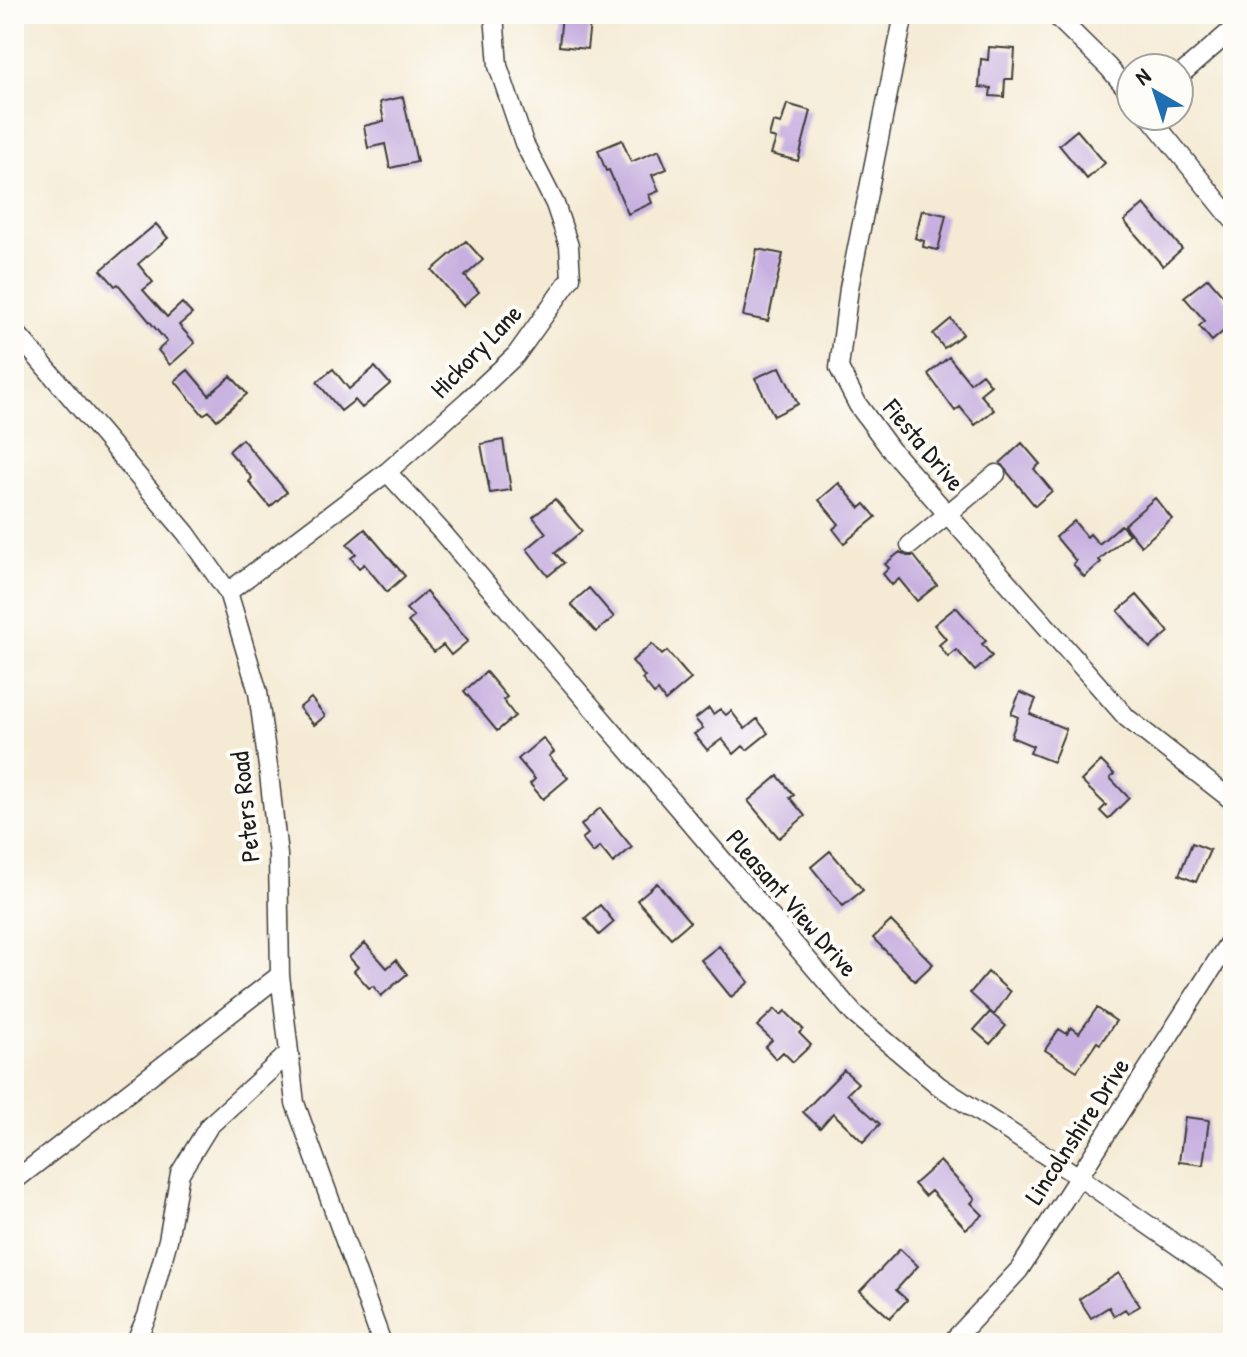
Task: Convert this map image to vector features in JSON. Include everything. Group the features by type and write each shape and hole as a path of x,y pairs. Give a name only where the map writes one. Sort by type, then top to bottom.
{"street":[{"name":"Hickory Lane","path":"228,592 387,472 516,355 571,278 569,246 555,204 524,143 498,66 494,14"},
{"name":"Fiesta Drive","path":"904,14 849,288 839,368 858,405 891,450 1127,718 1233,801"},
{"path":"1054,14 1115,75"},
{"path":"1195,62 1233,29"},
{"path":"1162,132 1233,220"},
{"name":"Peters Road","path":"14,330 186,533 228,592 258,692 269,774 278,855 280,975 295,1103 382,1343"},
{"name":"Pleasant View Drive","path":"387,472 442,532 854,1014 939,1086 1079,1177 1233,1284"},
{"path":"910,545 996,474"},
{"name":"Lincolnshire Drive","path":"951,1343 1019,1270 1233,936"},
{"path":"14,1181 280,975"},
{"path":"135,1343 147,1316 168,1240 180,1173 209,1126 289,1053"}],"building":[{"path":"562,14 591,14 587,49 559,46"},
{"path":"989,47 1015,49 1013,79 1005,79 1004,97 990,96 991,88 979,87 981,59 988,60"},
{"path":"403,97 417,162 390,168 385,144 368,148 364,126 384,121 380,102"},
{"path":"787,104 811,111 798,161 771,154 776,139 769,137 773,122 781,124"},
{"path":"1077,130 1105,163 1087,179 1059,145"},
{"path":"622,140 631,162 659,150 667,169 652,175 659,191 649,195 652,203 628,214 598,150"},
{"path":"1144,204 1182,249 1163,266 1124,221"},
{"path":"922,210 946,215 938,250 923,247 924,241 915,238"},
{"path":"156,224 168,238 138,264 153,282 143,290 167,317 182,303 192,314 179,325 195,343 170,365 158,350 167,342 118,284 115,286 101,270"},
{"path":"466,241 483,260 465,276 479,292 463,306 432,270"},
{"path":"757,249 783,254 768,321 743,316"},
{"path":"1208,278 1233,307 1233,323 1212,341 1199,326 1205,321 1184,297"},
{"path":"951,319 963,334 944,348 933,334"},
{"path":"949,357 970,383 982,374 991,385 980,394 994,410 975,425 960,407 955,411 928,374"},
{"path":"375,367 390,384 362,408 355,400 341,411 317,382 333,369 349,389"},
{"path":"780,367 798,404 774,416 755,378"},
{"path":"188,370 209,395 231,376 247,394 217,420 209,411 203,415 175,381"},
{"path":"242,439 287,492 270,507 249,482 252,478 229,451"},
{"path":"503,440 511,490 490,493 481,444"},
{"path":"1022,443 1040,464 1034,469 1052,491 1035,506 1000,463"},
{"path":"839,483 860,508 865,504 876,517 844,543 833,529 839,524 819,500"},
{"path":"1155,498 1172,519 1141,546 1124,525"},
{"path":"555,499 582,531 555,553 564,563 548,576 527,549 546,533 533,517"},
{"path":"1074,521 1087,537 1090,534 1099,544 1121,525 1129,534 1084,577 1073,564 1076,561 1056,537"},
{"path":"365,529 405,576 387,592 364,564 359,568 351,558 356,554 347,544"},
{"path":"900,552 914,556 937,585 917,601 899,579 892,585 883,574 889,568 885,564"},
{"path":"589,588 614,617 596,632 571,604"},
{"path":"426,592 468,641 451,655 443,645 434,652 408,622 414,617 406,609"},
{"path":"1137,595 1169,632 1150,648 1118,611"},
{"path":"956,607 986,641 982,644 992,656 975,671 957,650 948,657 939,645 946,639 934,625"},
{"path":"652,644 662,655 667,651 691,679 665,701 658,691 654,694 632,661"},
{"path":"486,672 507,697 503,700 515,716 497,731 464,691"},
{"path":"1020,692 1036,699 1030,714 1066,729 1053,762 1030,753 1033,746 1011,737 1018,717 1011,714"},
{"path":"311,698 325,716 314,725 299,708"},
{"path":"709,708 713,714 720,709 726,715 731,711 745,729 757,719 768,733 747,750 743,746 734,754 722,739 707,750 694,734 703,728 695,719"},
{"path":"543,738 554,752 549,756 568,778 543,799 530,784 535,779 518,759"},
{"path":"1101,761 1114,774 1110,778 1129,798 1108,819 1100,811 1106,805 1081,781"},
{"path":"778,776 794,795 790,798 805,816 779,838 748,801"},
{"path":"600,808 632,847 613,863 600,847 593,853 582,839 588,834 581,825"},
{"path":"1192,843 1210,850 1196,882 1179,875"},
{"path":"830,851 863,890 843,906 811,867"},
{"path":"657,883 690,922 671,938 637,900"},
{"path":"600,905 614,922 599,935 585,918"},
{"path":"891,921 933,964 915,981 873,938"},
{"path":"365,943 387,968 396,960 407,974 381,996 354,971 358,967 349,957"},
{"path":"719,946 749,982 731,997 701,960"},
{"path":"988,972 1010,992 994,1015 970,993"},
{"path":"1097,1008 1116,1021 1077,1071 1045,1050 1059,1029 1067,1034 1071,1027 1079,1033"},
{"path":"775,1009 781,1015 785,1011 803,1029 799,1033 811,1045 793,1062 783,1052 776,1059 765,1047 772,1040 757,1026"},
{"path":"990,1012 1006,1026 990,1044 974,1030"},
{"path":"844,1070 858,1083 847,1094 880,1124 863,1142 833,1113 820,1128 803,1112"},
{"path":"1185,1117 1209,1120 1203,1165 1179,1162"},
{"path":"940,1161 975,1199 971,1203 983,1215 966,1229 931,1191 925,1196 914,1184"},
{"path":"900,1249 918,1266 896,1290 907,1300 890,1318 860,1291"},
{"path":"1119,1273 1140,1306 1128,1313 1125,1309 1114,1316 1109,1307 1091,1318 1079,1299"}]}
